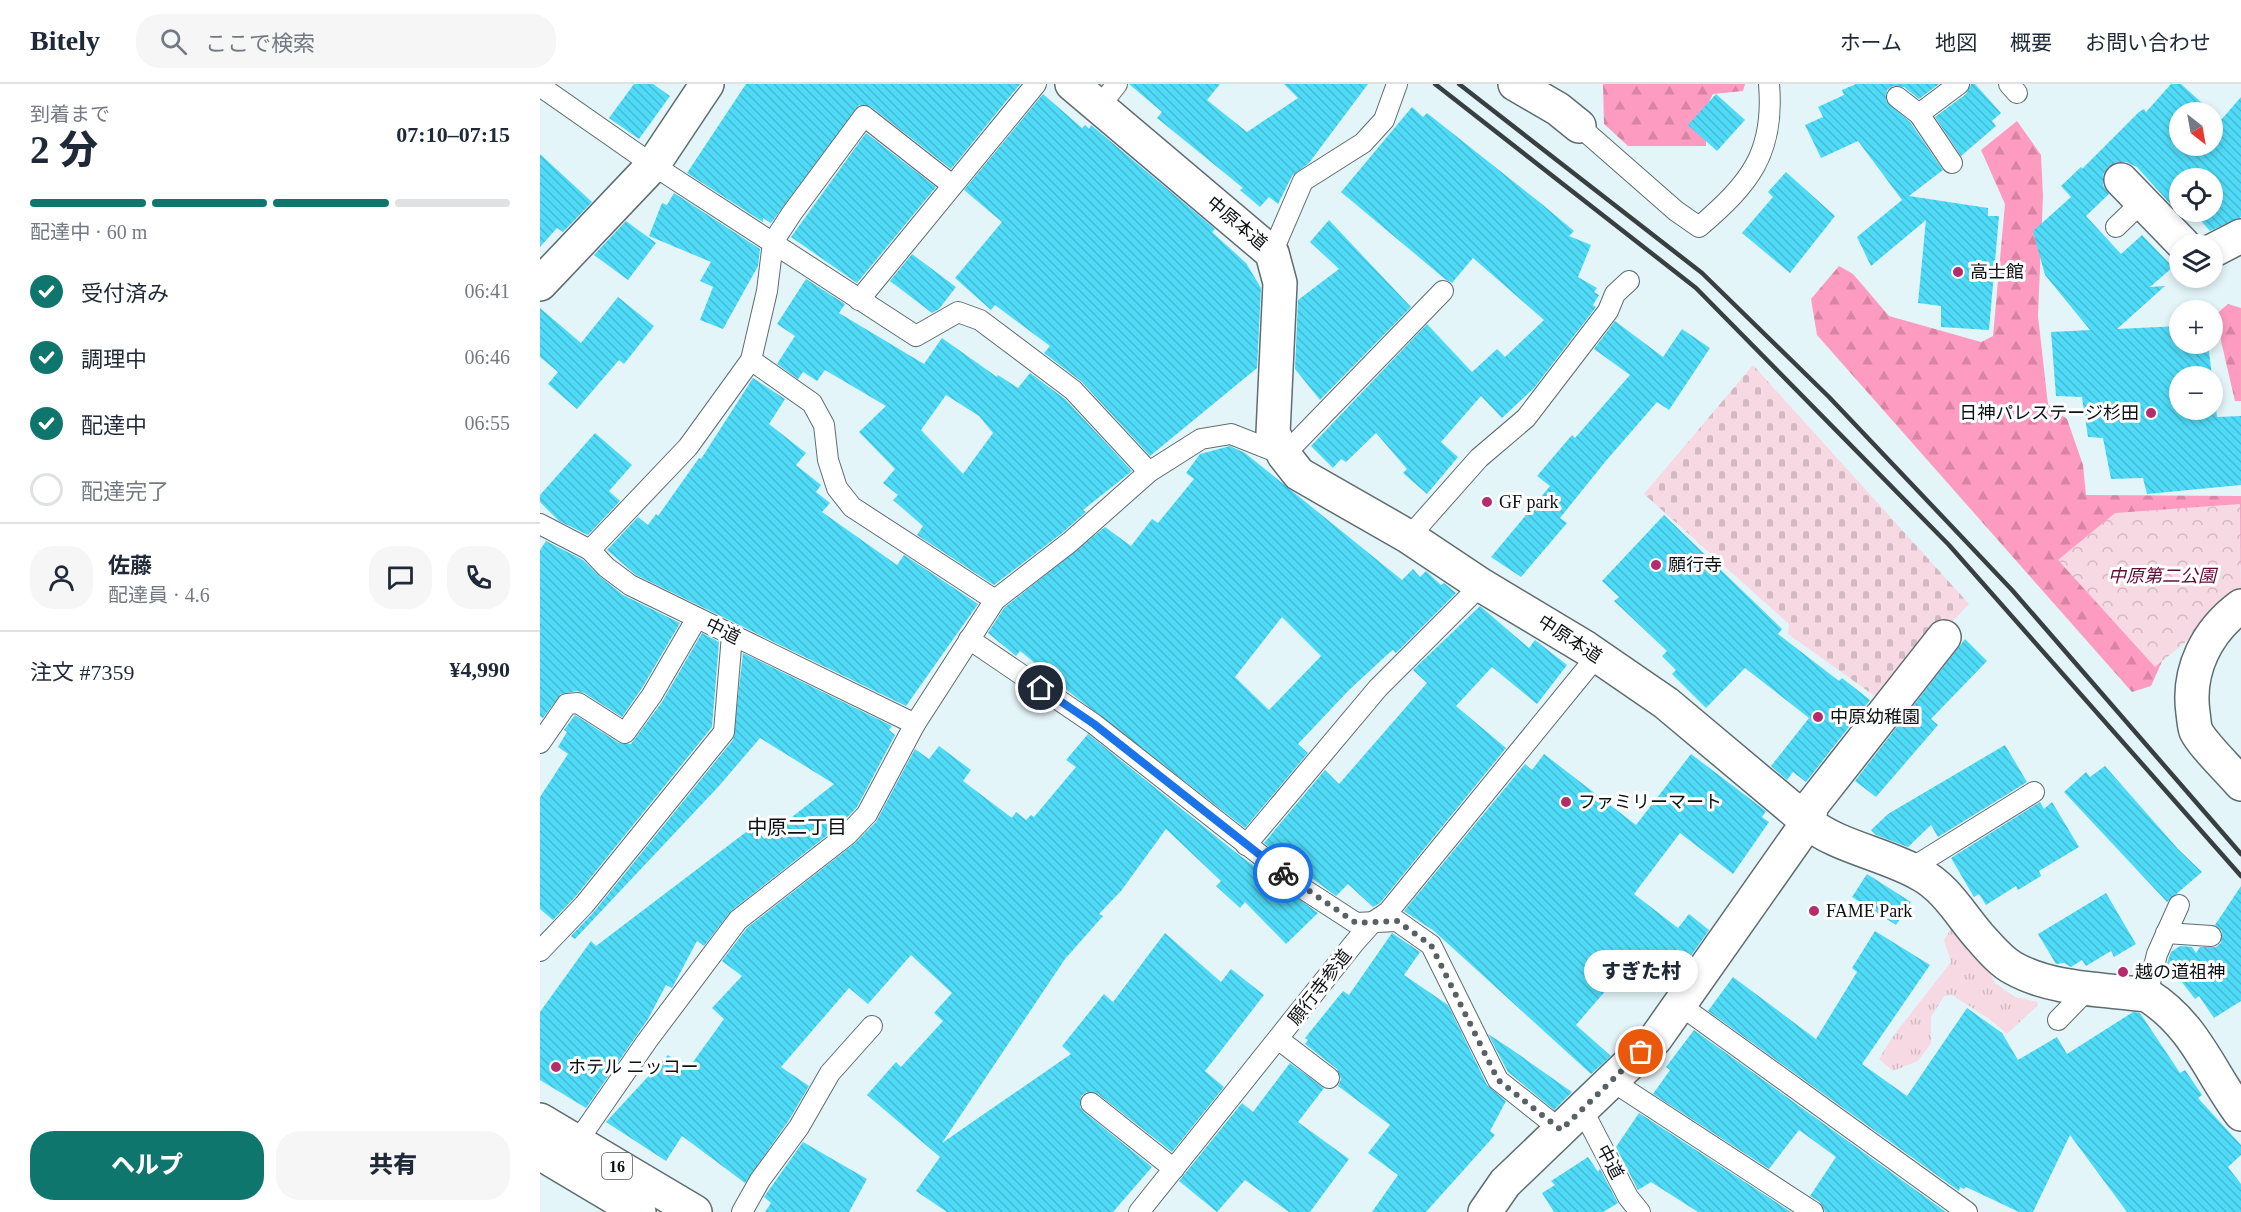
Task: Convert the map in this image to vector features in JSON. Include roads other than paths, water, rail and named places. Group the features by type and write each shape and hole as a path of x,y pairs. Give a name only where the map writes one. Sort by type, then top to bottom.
{"main road":[{"path":"540,284 653,165 707,84"},
{"name":"中原本道","path":"1072,84 1108,95 1272,253 1280,283 1273,433 1284,455 1299,474 1409,537 1481,585 1597,656 1666,703 1818,831 1922,875 1952,900 1978,935 2011,967 2035,978 2147,995"},
{"path":"1515,84 1558,109 1579,126"},
{"path":"2132,191 2173,234"},
{"path":"2223,246 2241,237"},
{"path":"2241,606 2225,618 2208,641 2197,664 2191,687 2196,732 2241,784"},
{"path":"1485,1212 1505,1183 1656,1038 1808,822 1812,806 1944,637"},
{"path":"2147,995 2186,1028 2241,1114"},
{"name":"16","path":"540,1120 695,1212"},
{"name":"16","path":"540,1153 639,1212"}],"lane":[{"path":"859,300 1036,84"},
{"path":"1272,253 1304,181 1363,143 1384,120 1397,84"},
{"path":"1579,126 1676,211 1699,226 1747,181 1758,162 1768,129 1769,84"},
{"path":"1919,114 1959,84"},
{"path":"540,86 653,165 916,336 958,312 980,320 1073,390 1149,472"},
{"path":"1897,97 1919,114 1952,164"},
{"path":"590,550 688,447 751,360 767,291 773,242 864,116 952,185"},
{"path":"2116,227 2132,191"},
{"path":"1409,537 1479,458 1526,418 1608,311 1615,294 1629,281"},
{"path":"577,1142 646,1041 738,920 847,835 867,814 915,724 995,600 1070,542 1149,472 1201,439 1231,434 1284,455 1443,291"},
{"path":"751,360 812,403 824,425 828,460 837,488 852,507 995,600"},
{"name":"中道","path":"540,524 590,550 606,567 630,585 915,724"},
{"path":"1246,845 1378,688 1481,585"},
{"path":"540,744 567,704 578,704 625,733 652,695 697,618"},
{"path":"540,951 584,905 724,732 732,635"},
{"name":"中道","path":"969,639 1094,724 1302,888 1356,923 1397,921 1431,945 1498,1080 1572,1119 1628,1197 1642,1212"},
{"name":"願行寺参道","path":"1139,1212 1373,922 1388,912 1597,656"},
{"path":"1910,869 2034,792"},
{"path":"2147,995 2157,954 2179,904"},
{"path":"2166,933 2211,936"},
{"path":"2058,1020 2090,987"},
{"path":"1680,1005 1967,1212"},
{"path":"742,1212 760,1180 799,1127 831,1073 872,1026"},
{"path":"1278,1039 1329,1078"},
{"path":"1612,1081 1813,1212"},
{"path":"1090,1103 1174,1169"}],"railway":[{"path":"1435,84 1696,288 1949,545 2241,876"},
{"path":"1459,84 1702,273 1829,397 2012,590 2241,854"}],"place":[{"name":"高士館","path":"1958,272"},
{"name":"日神パレステージ杉田","path":"2151,413"},
{"name":"GF park","path":"1487,502"},
{"name":"願行寺","path":"1656,565"},
{"name":"中原幼稚園","path":"1818,717"},
{"name":"ファミリーマート","path":"1566,802"},
{"name":"FAME Park","path":"1814,911"},
{"name":"越の道祖神","path":"2123,972"},
{"name":"すぎた村","path":"1641,1052"},
{"name":"ホテル ニッコー","path":"556,1067"}],"district":[{"name":"中原二丁目","path":"797,827"}],"park label":[{"name":"中原第二公園","path":"2162,576"}]}
